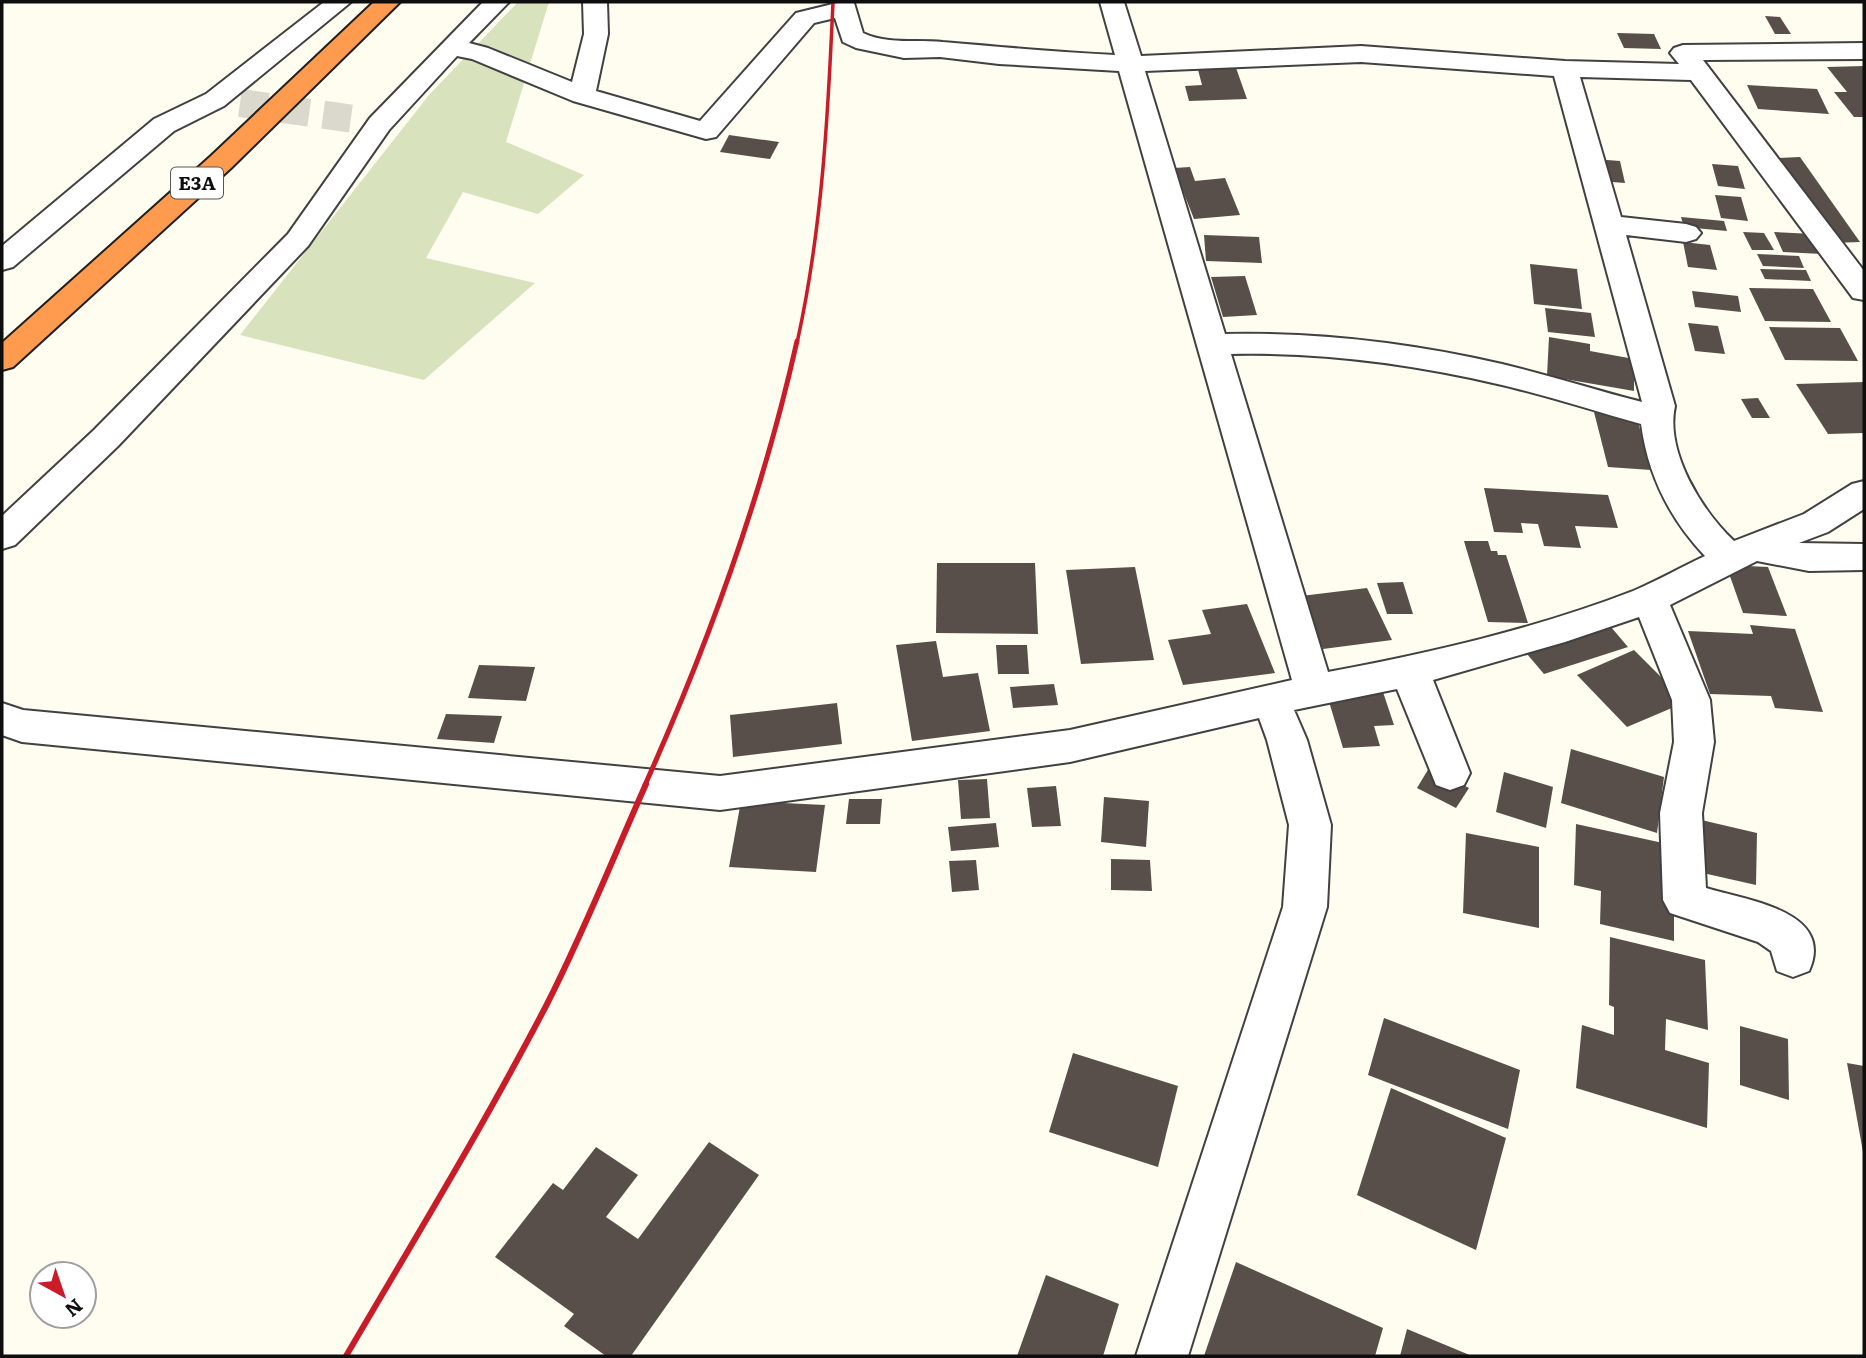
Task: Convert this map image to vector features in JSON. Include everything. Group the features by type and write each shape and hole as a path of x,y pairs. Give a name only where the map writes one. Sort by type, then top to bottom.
{"highway":[{"name":"E3A","path":"2,360 220,162 388,2"}],"street":[{"path":"2,261 164,125 228,101 339,2"},
{"path":"2,536 106,438 298,240 370,122 497,2"},
{"path":"582,95 596,34 595,2"},
{"path":"1112,2 1212,344 1292,695 1287,740 1310,825 1305,907 1162,1356"},
{"path":"451,47 479,53 582,95 706,131 805,18 845,8 852,37 865,43 904,50 940,49 1011,57 1132,64 1361,54 1565,69 1864,51"},
{"path":"1691,63 1864,290"},
{"path":"1565,69 1659,406 1656,417 1668,476 1685,509 1707,537 1741,552 1809,558 1864,557"},
{"path":"1608,224 1686,233"},
{"path":"1212,344 1270,342 1391,352 1483,370 1656,417"},
{"path":"2,719 22,726 720,793 1070,746 1292,695 1410,672 1565,628 1647,600 1741,552 1816,523 1864,494"},
{"path":"1647,600 1659,618 1691,699 1694,741 1681,813 1685,900 1772,928 1792,941 1793,957"},
{"path":"1410,672 1450,773"}],"green space":[{"path":"518,2 549,2 506,142 584,175 538,214 463,192 426,258 535,283 424,380 240,335 429,95"}],"building":[{"path":"1765,16 1780,17 1791,34 1775,34"},
{"path":"1617,33 1654,34 1661,49 1624,48"},
{"path":"1235,65 1247,99 1189,101 1185,86 1202,85 1197,66"},
{"path":"1864,66 1864,117 1854,117 1834,92 1847,92 1827,67"},
{"path":"1747,85 1817,89 1829,114 1758,109"},
{"path":"729,135 779,142 770,159 720,152"},
{"path":"1800,157 1860,242 1833,243 1775,158"},
{"path":"1594,159 1620,161 1625,183 1599,181"},
{"path":"1712,164 1738,166 1745,189 1718,186"},
{"path":"1190,167 1195,181 1225,178 1240,215 1194,219 1174,168"},
{"path":"1715,195 1741,197 1748,221 1721,218"},
{"path":"1681,217 1724,221 1727,231 1684,227"},
{"path":"1743,232 1764,233 1774,250 1752,250"},
{"path":"1774,232 1813,234 1822,254 1783,252"},
{"path":"1204,235 1259,237 1262,263 1206,261"},
{"path":"1683,242 1710,245 1717,270 1688,267"},
{"path":"1757,254 1799,256 1804,268 1763,266"},
{"path":"1530,264 1577,269 1582,309 1534,304"},
{"path":"1760,269 1806,270 1811,281 1765,279"},
{"path":"1245,276 1257,315 1223,317 1211,277"},
{"path":"1749,288 1813,289 1831,322 1765,321"},
{"path":"1692,291 1738,296 1741,312 1695,307"},
{"path":"1545,308 1591,313 1595,337 1548,332"},
{"path":"1688,323 1718,326 1725,354 1695,351"},
{"path":"1769,327 1840,328 1858,361 1785,360"},
{"path":"1549,337 1590,344 1590,351 1634,359 1634,391 1547,376"},
{"path":"1864,382 1864,433 1828,434 1796,384"},
{"path":"1758,398 1770,418 1752,418 1741,399"},
{"path":"1594,412 1636,415 1651,470 1608,467"},
{"path":"1484,488 1608,495 1618,528 1575,526 1581,548 1544,546 1538,524 1521,523 1523,533 1494,532"},
{"path":"1464,541 1488,541 1491,551 1506,555 1528,623 1488,622"},
{"path":"937,563 1035,563 1038,634 936,633"},
{"path":"1726,565 1768,567 1787,616 1743,613"},
{"path":"1135,567 1154,660 1081,664 1066,570"},
{"path":"1403,582 1413,614 1387,614 1377,583"},
{"path":"1367,588 1392,640 1323,649 1301,596"},
{"path":"1247,604 1275,673 1183,685 1168,640 1211,634 1202,610"},
{"path":"1750,625 1795,629 1823,712 1775,708 1771,696 1710,694 1688,631 1753,634"},
{"path":"1611,627 1628,647 1544,674 1527,654"},
{"path":"936,641 943,677 978,673 990,731 912,741 896,645"},
{"path":"996,645 1027,645 1029,674 998,674"},
{"path":"1634,650 1686,702 1627,727 1577,675"},
{"path":"479,665 535,667 526,701 468,698"},
{"path":"1054,684 1058,705 1013,708 1010,687"},
{"path":"1383,692 1394,725 1374,726 1380,746 1343,748 1327,695"},
{"path":"837,703 842,744 733,757 730,715"},
{"path":"446,714 502,716 494,743 437,739"},
{"path":"1571,749 1664,777 1657,833 1561,803"},
{"path":"1429,768 1469,788 1456,808 1417,788"},
{"path":"1504,772 1553,787 1546,828 1496,812"},
{"path":"987,779 990,818 961,819 958,780"},
{"path":"1056,786 1061,826 1032,827 1027,788"},
{"path":"1104,797 1149,801 1146,847 1101,842"},
{"path":"849,799 882,799 880,824 846,824"},
{"path":"741,801 825,805 816,872 729,867"},
{"path":"1697,819 1757,833 1756,885 1694,871"},
{"path":"996,823 999,847 951,851 948,827"},
{"path":"1576,824 1663,843 1674,894 1674,941 1600,924 1601,891 1574,885"},
{"path":"1466,833 1539,847 1539,928 1463,913"},
{"path":"1111,859 1150,860 1152,891 1111,890"},
{"path":"976,860 979,890 952,892 949,861"},
{"path":"1610,937 1705,960 1708,1030 1666,1019 1665,1050 1709,1063 1707,1128 1576,1088 1582,1025 1614,1035 1614,1007 1609,1005"},
{"path":"1384,1018 1520,1070 1508,1129 1368,1075"},
{"path":"1740,1026 1788,1039 1789,1100 1740,1085"},
{"path":"1073,1053 1178,1086 1158,1167 1049,1132"},
{"path":"1847,1063 1864,1066 1864,1152 1863,1152"},
{"path":"1391,1088 1506,1138 1476,1250 1357,1195"},
{"path":"709,1142 759,1175 631,1356 606,1356 564,1326 574,1314 495,1257 553,1183 563,1190 596,1147 638,1175 606,1217 638,1239"},
{"path":"1236,1262 1383,1328 1375,1356 1204,1356"},
{"path":"1046,1275 1119,1304 1103,1356 1017,1356"},
{"path":"1407,1329 1472,1356 1400,1356"}],"tunnel":[{"path":"240,103 361,120"}],"railway":[{"path":"797,343 818,216 833,2"},
{"path":"645,785 691,677 732,567 768,455 797,341"},
{"path":"346,1356 473,1138 546,1006 646,784"}]}
